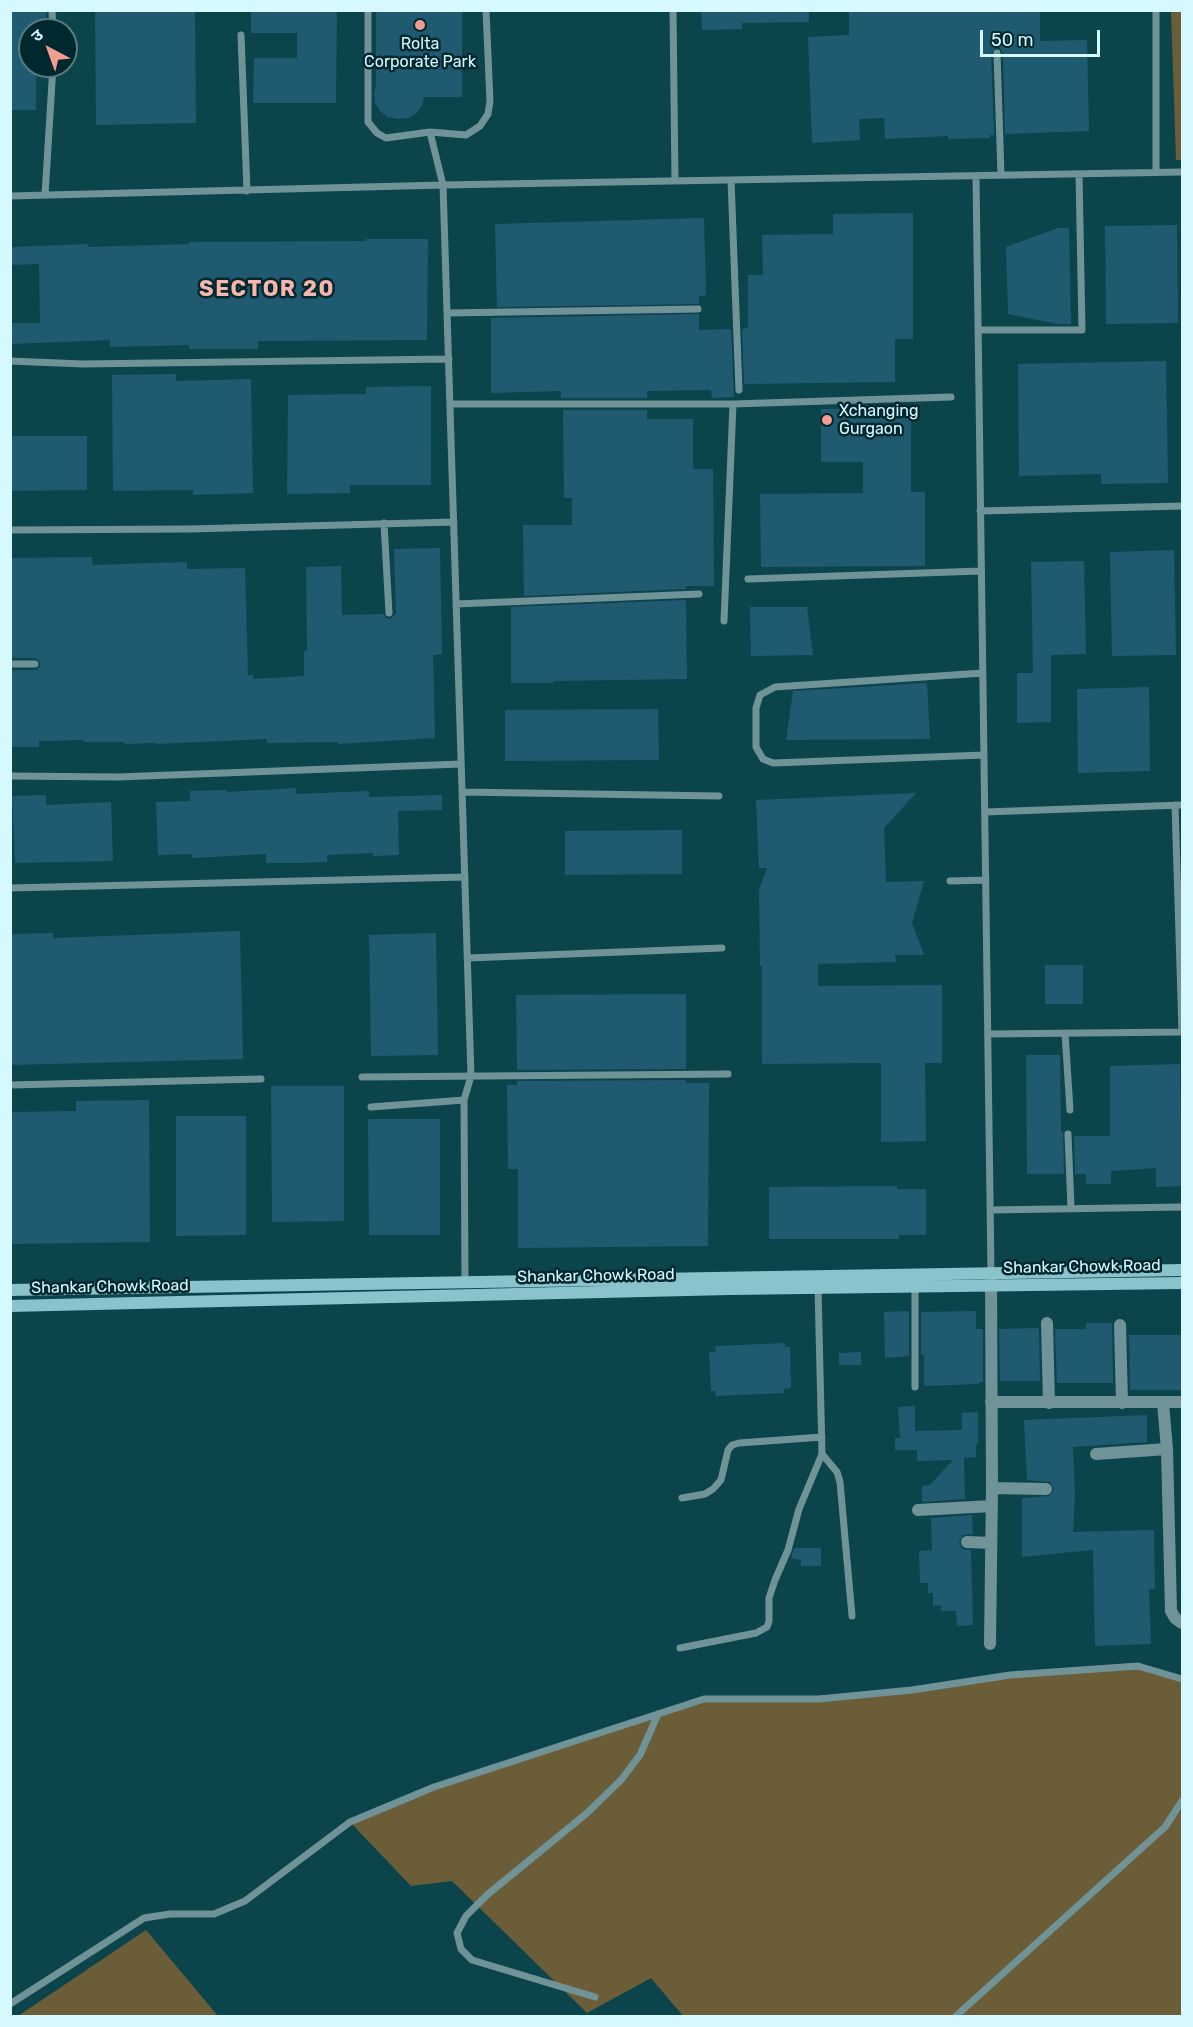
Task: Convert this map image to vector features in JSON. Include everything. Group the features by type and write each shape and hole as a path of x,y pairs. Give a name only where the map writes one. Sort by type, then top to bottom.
{"main road":[{"name":"Shankar Chowk Road","path":"10,1306 915,1286 991,1279 1182,1270"},
{"name":"Shankar Chowk Road","path":"10,1290 465,1281 991,1279 1182,1282"}],"street":[{"path":"990,1644 991,1279"},
{"path":"1047,1323 1049,1403"},
{"path":"1120,1325 1122,1403"},
{"path":"991,1402 1182,1402"},
{"path":"1163,1403 1167,1449 1171,1611 1182,1623"},
{"path":"1096,1454 1167,1449"},
{"path":"992,1488 1046,1489"},
{"path":"918,1510 992,1506"},
{"path":"967,1542 992,1542"}],"lane":[{"path":"368,10 368,122 377,133 386,138 430,132 466,135 480,126 488,114 490,101 486,10"},
{"path":"673,10 675,181"},
{"path":"1156,10 1156,172"},
{"path":"241,35 247,190"},
{"path":"998,53 1001,175"},
{"path":"45,195 52,78"},
{"path":"430,132 443,185 468,958 471,1076 464,1100 465,1281"},
{"path":"10,196 443,185 1182,172"},
{"path":"978,330 1082,330 1079,174"},
{"path":"976,176 991,1279"},
{"path":"731,180 739,390"},
{"path":"447,313 698,309"},
{"path":"10,361 94,364 449,359"},
{"path":"450,404 733,404 951,397"},
{"path":"724,621 733,404"},
{"path":"980,511 1182,506"},
{"path":"10,530 190,529 454,522"},
{"path":"384,523 389,614"},
{"path":"748,579 981,571"},
{"path":"456,604 699,594"},
{"path":"10,664 35,664"},
{"path":"983,673 776,687 760,695 756,708 756,747 763,759 773,763 984,755"},
{"path":"10,776 118,777 461,764"},
{"path":"462,792 720,796"},
{"path":"985,812 1179,805 1182,1032 988,1034"},
{"path":"10,888 465,877"},
{"path":"950,880 986,880"},
{"path":"468,958 722,948"},
{"path":"1065,1033 1070,1110"},
{"path":"362,1077 728,1074"},
{"path":"10,1084 261,1079"},
{"path":"371,1107 464,1100"},
{"path":"1068,1134 1071,1208"},
{"path":"990,1210 1182,1207"},
{"path":"915,1286 915,1387"},
{"path":"680,1648 756,1633 767,1627 770,1621 769,1598 788,1550 799,1509 822,1454 818,1288"},
{"path":"682,1498 705,1494 713,1490 721,1480 728,1450 732,1445 822,1437"},
{"path":"822,1454 837,1472 840,1482 852,1616"},
{"path":"10,2004 144,1918 170,1914 214,1914 244,1901 350,1822 434,1787 704,1700 819,1699 912,1690 1010,1676 1138,1666 1182,1679"},
{"path":"596,1997 472,1960 461,1949 457,1933 466,1916 488,1895 587,1813 621,1780 640,1755 658,1714"},
{"path":"956,2016 1165,1827 1182,1801"}],"shaded area":[{"path":"1171,11 1182,11 1182,160 1176,160"},
{"path":"1138,1666 1182,1679 1182,2016 683,2016 651,1978 587,2013 452,1881 411,1886 350,1822 434,1787 704,1699 819,1699 1010,1675"},
{"path":"146,1930 218,2016 18,2016"}],"building":[{"path":"10,10 46,10 46,18 18,18 18,78 36,78 36,110 10,110"},
{"path":"95,10 195,10 196,123 96,125"},
{"path":"251,10 337,10 336,103 253,103 254,58 297,58 297,33 251,33"},
{"path":"376,10 462,10 462,97 424,97 417,113 408,118 388,117 380,111 375,103 374,93 376,85"},
{"path":"701,10 809,10 809,22 742,23 742,29 702,30"},
{"path":"849,10 1040,10 1040,41 1087,40 1089,131 1005,134 1003,53 1000,48 996,47 991,53 994,135 990,135 990,138 948,139 948,136 885,139 884,118 859,119 860,140 812,143 808,37 849,35"},
{"path":"913,213 913,339 895,339 895,382 744,384 742,329 748,328 748,275 763,275 762,235 833,234 833,214"},
{"path":"704,218 706,295 699,296 699,304 497,307 495,224"},
{"path":"1177,225 1178,323 1106,324 1105,226"},
{"path":"1058,228 1069,228 1071,324 1058,324 1008,314 1006,247"},
{"path":"366,239 428,239 427,340 258,341 258,349 189,349 189,345 110,347 110,340 10,344 10,323 40,323 39,264 10,265 10,247 88,244 88,247 189,244 189,242 366,241"},
{"path":"699,314 699,330 731,329 734,397 712,398 711,390 647,391 647,398 561,398 561,391 491,393 491,318"},
{"path":"1166,361 1168,483 1101,484 1101,474 1019,476 1018,364"},
{"path":"176,374 176,381 251,379 253,493 193,495 193,490 113,491 112,375"},
{"path":"431,386 431,485 350,485 350,493 287,494 288,395 366,394 366,387"},
{"path":"911,408 911,492 925,492 925,566 761,567 760,494 863,493 863,462 821,462 821,409"},
{"path":"563,410 647,410 647,419 693,419 693,469 713,469 714,586 524,596 523,525 572,525 572,498 564,498"},
{"path":"10,436 87,436 87,490 10,491"},
{"path":"440,548 442,654 433,655 435,738 338,744 338,742 267,743 267,739 156,744 84,742 84,740 39,741 39,747 11,747 10,670 36,670 41,663 36,658 10,658 10,558 92,557 93,565 187,562 187,569 245,568 248,675 253,675 253,679 304,676 304,651 307,651 306,567 341,566 342,615 384,614 390,619 396,614 394,549"},
{"path":"1174,550 1176,655 1112,656 1110,552"},
{"path":"1084,561 1086,654 1051,655 1051,722 1017,723 1017,673 1033,673 1031,562"},
{"path":"686,600 687,679 511,683 511,607"},
{"path":"750,607 807,607 813,655 751,656"},
{"path":"927,683 930,739 786,740 793,691"},
{"path":"1149,687 1150,771 1078,773 1077,689"},
{"path":"658,709 659,760 505,761 505,710"},
{"path":"296,788 296,794 369,791 369,797 442,795 442,810 398,811 399,855 373,856 373,853 327,855 327,862 266,863 266,854 192,858 192,854 158,855 156,802 190,801 190,791 227,790 227,792"},
{"path":"916,793 884,828 886,882 924,881 912,923 924,955 895,955 896,962 818,964 818,986 942,985 942,1063 925,1063 926,1141 881,1142 881,1063 762,1064 759,890 767,868 759,868 756,800"},
{"path":"46,795 46,805 111,802 113,861 15,863 12,796"},
{"path":"682,830 682,874 565,875 565,831"},
{"path":"240,931 243,1059 10,1065 10,934 53,933 53,938"},
{"path":"436,933 438,1055 371,1056 369,935"},
{"path":"1045,965 1083,965 1083,1004 1045,1004"},
{"path":"686,994 686,1069 517,1070 516,995"},
{"path":"1026,1055 1060,1055 1064,1174 1027,1174"},
{"path":"1180,1064 1182,1186 1156,1187 1156,1168 1111,1171 1111,1184 1086,1184 1086,1174 1075,1174 1074,1136 1110,1136 1110,1066"},
{"path":"686,1080 686,1083 709,1083 708,1246 518,1248 518,1169 508,1169 507,1085 517,1085 517,1081"},
{"path":"271,1086 344,1086 344,1221 272,1222"},
{"path":"149,1100 150,1242 10,1244 10,1112 76,1111 76,1101"},
{"path":"176,1116 246,1116 246,1235 176,1236"},
{"path":"368,1119 440,1119 440,1235 369,1235"},
{"path":"897,1186 897,1189 926,1189 926,1235 899,1235 899,1239 769,1239 769,1187"},
{"path":"976,1311 976,1329 983,1329 983,1382 924,1386 921,1312"},
{"path":"884,1312 909,1312 909,1356 885,1358"},
{"path":"1086,1323 1112,1323 1113,1383 1057,1383 1055,1329 1086,1329"},
{"path":"999,1329 1039,1329 1040,1381 1000,1381"},
{"path":"1129,1335 1182,1335 1182,1390 1130,1390"},
{"path":"785,1343 785,1347 790,1347 791,1388 784,1389 784,1393 716,1396 715,1391 711,1391 709,1352 716,1352 715,1346"},
{"path":"861,1352 861,1365 839,1365 839,1353"},
{"path":"915,1406 915,1431 962,1430 962,1413 978,1412 976,1457 964,1458 965,1499 922,1502 922,1486 930,1485 953,1460 917,1461 917,1450 895,1450 895,1438 900,1438 898,1407"},
{"path":"1147,1415 1147,1442 1073,1447 1075,1493 1073,1532 1154,1530 1155,1589 1149,1589 1151,1644 1095,1646 1093,1550 1022,1557 1022,1498 1049,1496 1054,1489 1050,1482 1027,1480 1024,1420"},
{"path":"972,1515 973,1534 963,1535 959,1542 962,1549 971,1550 973,1625 957,1626 956,1611 941,1611 941,1605 933,1606 933,1593 928,1593 928,1583 920,1583 919,1551 932,1550 931,1518"},
{"path":"794,1548 821,1548 821,1566 801,1566 801,1560 791,1558"}],"place":[{"name":"Rolta Corporate Park","path":"420,25"},
{"name":"Xchanging Gurgaon","path":"827,420"}],"district":[{"name":"SECTOR 20","path":"267,290"}]}
